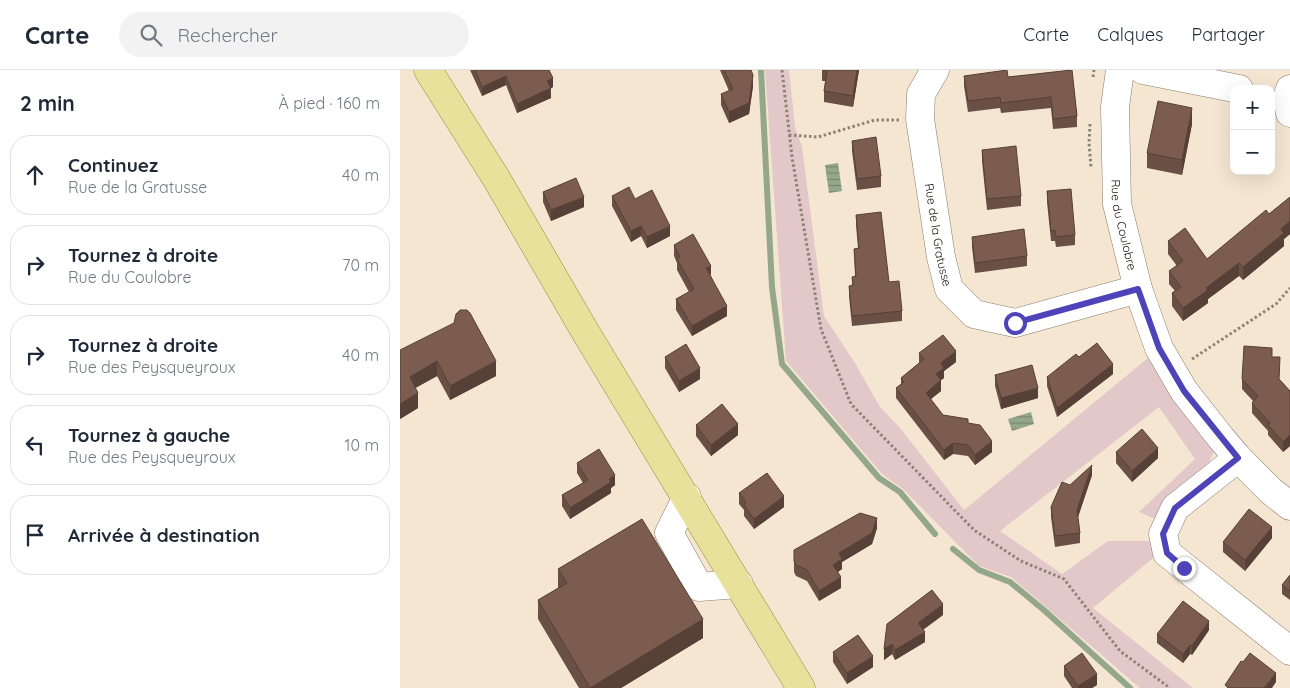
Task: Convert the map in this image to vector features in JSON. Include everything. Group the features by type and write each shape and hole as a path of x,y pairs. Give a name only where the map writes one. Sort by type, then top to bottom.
{"main road":[{"path":"428,70 496,178 583,328 801,688"}],"street":[{"name":"Rue de la Gratusse","path":"935,70 921,94 920,119 941,258 949,289 974,314 1015,323 1138,289"},
{"name":"Rue du Coulobre","path":"1120,70 1115,106 1117,204 1138,289 1159,348 1184,391 1238,458 1271,491 1290,506"},
{"path":"1143,70 1230,87"},
{"path":"1238,458 1175,508 1163,534 1167,553 1290,651"}],"path":[{"path":"782,70 789,135 821,329 852,404 974,530 1021,561 1064,579 1120,651 1170,688"},
{"path":"789,135 818,136 875,120 920,119"},
{"path":"1173,371 1276,304 1290,288"}],"shaded area":[{"path":"765,70 789,70 795,127 802,147 824,316 855,363 880,407 901,429 964,510 1148,358 1173,398 1214,451 1207,467 1158,520 1139,512 1195,459 1159,407 1000,531 1062,574 1108,541 1157,541 1159,553 1093,608 1193,688 1140,688 1011,577 979,566 903,489 882,474 786,361"},
{"path":"838,163 842,191 829,193 825,165"},
{"path":"1031,412 1034,424 1012,431 1008,419"}],"building":[{"path":"475,70 549,70 553,78 547,81 551,88 517,104 506,76 482,87"},
{"path":"724,70 751,70 753,75 749,103 729,112 721,94 733,89"},
{"path":"823,70 857,70 853,96 824,91 827,71"},
{"path":"1007,70 1008,77 1072,70 1077,116 1053,119 1051,97 1001,103 1000,97 968,101 964,76"},
{"path":"1158,101 1192,108 1182,160 1147,153"},
{"path":"876,137 881,176 857,179 852,141"},
{"path":"1016,146 1021,196 987,199 982,150"},
{"path":"576,178 584,197 551,210 543,192"},
{"path":"629,187 635,199 652,190 670,226 647,237 641,226 631,231 612,196"},
{"path":"1071,189 1075,235 1056,237 1055,230 1051,231 1047,191"},
{"path":"1290,197 1290,221 1281,229 1284,233 1243,267 1239,263 1206,288 1208,290 1183,308 1172,293 1181,287 1169,271 1183,261 1168,241 1185,228 1207,259 1266,210 1269,214"},
{"path":"881,212 889,282 899,281 902,311 852,316 849,286 853,285 852,277 856,276 854,249 859,248 856,215"},
{"path":"1024,229 1027,256 975,263 972,237"},
{"path":"693,234 711,266 706,268 727,306 692,326 676,299 694,289 677,259 680,257 674,245"},
{"path":"460,310 467,310 470,313 496,361 450,386 437,361 410,377 418,393 400,404 400,350 454,323 456,314"},
{"path":"943,335 956,351 941,363 944,368 936,374 941,380 926,393 943,415 968,419 968,423 980,425 992,441 975,455 968,445 953,443 944,450 896,388 904,382 901,378 924,359 919,353"},
{"path":"1097,343 1113,364 1057,408 1047,377 1076,354 1079,357"},
{"path":"686,344 700,368 679,381 665,357"},
{"path":"1244,346 1272,348 1272,357 1280,357 1279,379 1290,391 1290,435 1283,442 1268,425 1270,423 1252,403 1258,396 1242,379"},
{"path":"1032,365 1038,388 1001,398 995,375"},
{"path":"722,404 738,424 711,445 696,425"},
{"path":"1142,429 1158,448 1132,471 1116,452"},
{"path":"599,449 615,475 609,479 611,482 570,508 562,495 588,480 577,463"},
{"path":"1092,465 1077,510 1080,533 1055,536 1051,507 1062,482 1070,485"},
{"path":"767,473 784,496 754,519 744,505 746,502 739,493"},
{"path":"1249,509 1272,527 1245,560 1223,542"},
{"path":"860,513 877,518 872,533 839,553 842,559 833,565 841,577 819,591 807,570 796,565 794,550"},
{"path":"642,519 703,619 590,688 538,600 567,583 558,569"},
{"path":"1290,575 1290,591 1282,585"},
{"path":"932,590 943,604 918,623 925,632 895,650 892,644 884,649 887,624"},
{"path":"1183,601 1209,621 1192,646 1190,645 1183,654 1157,634"},
{"path":"858,635 873,656 847,673 833,652"},
{"path":"1082,653 1097,674 1078,686 1064,666"},
{"path":"1250,653 1276,673 1264,688 1228,688 1225,685 1241,661 1243,662"}],"waterway":[{"path":"761,70 772,287 782,364 879,478 900,492 935,534"},
{"path":"953,549 979,570 1010,582 1130,688"}],"route":[{"path":"1015,323 1138,289 1159,348 1184,391 1238,458 1175,508 1163,534 1167,553 1184,568"}]}
